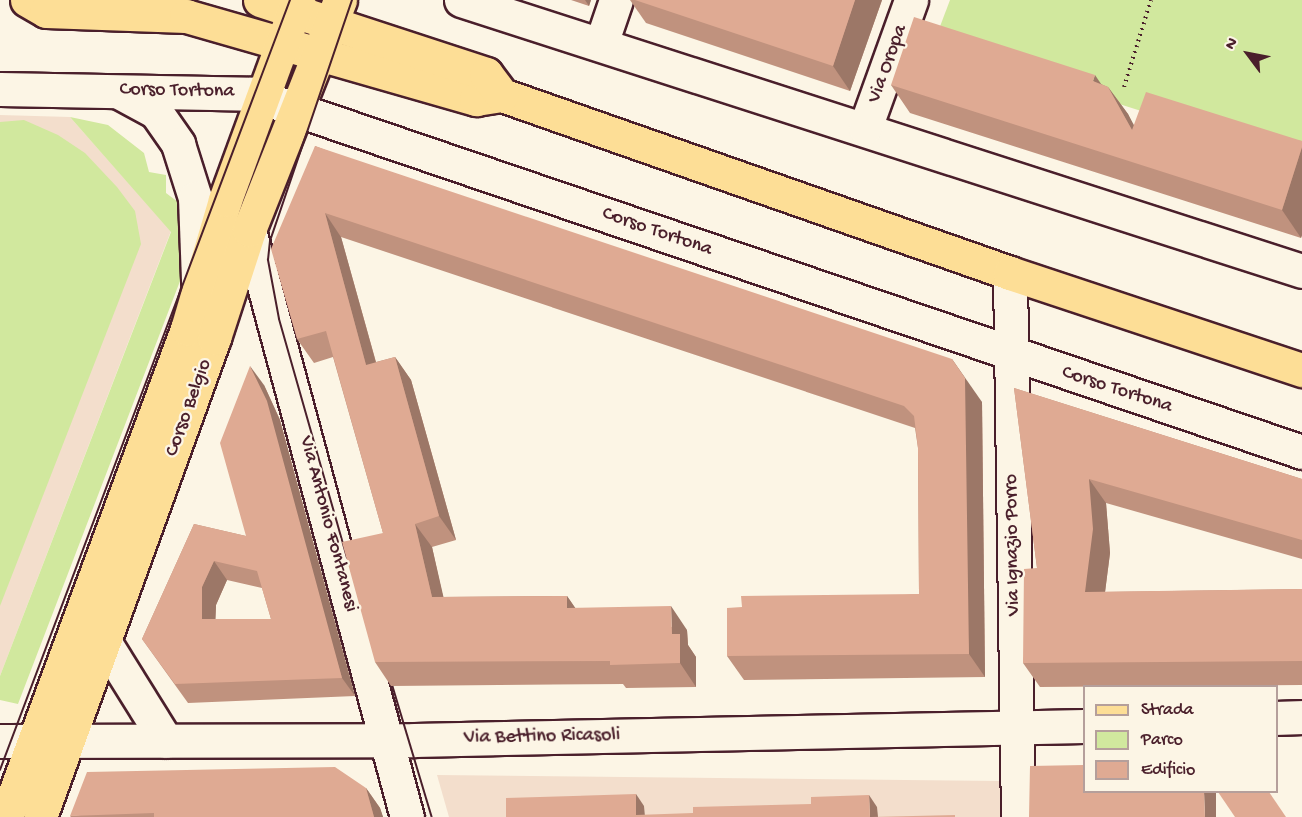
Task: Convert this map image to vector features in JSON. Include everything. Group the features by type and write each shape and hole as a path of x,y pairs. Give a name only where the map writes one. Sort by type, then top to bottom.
{"main road":[{"path":"27,0 46,11 186,16 476,99 502,95 1010,273 1302,370"},
{"path":"260,0 336,11 486,74 502,95"},
{"name":"Corso Belgio","path":"6,817 19,767 198,291 225,200 265,98 296,6"},
{"name":"Corso Belgio","path":"40,817 214,338 249,230 336,11"}],"street":[{"path":"461,0 865,128 1302,271"},
{"path":"601,44 616,0"},
{"name":"Via Oropa","path":"865,128 911,0"},
{"name":"Corso Tortona","path":"0,89 237,91 265,98 1302,452"},
{"path":"112,89 132,95 156,112 178,144 195,198 198,291"},
{"name":"Via Antonio Fontanesi","path":"249,230 407,817"},
{"name":"Via Ignazio Porro","path":"1010,273 1018,817"},
{"path":"105,643 166,741"},
{"path":"1278,718 1302,717"},
{"name":"Via Bettino Ricasoli","path":"0,741 19,767 69,741 385,740 1083,726"}],"path":[{"path":"1124,87 1151,0"}],"shaded area":[{"path":"0,115 70,117 171,231 0,676"},
{"path":"437,775 1000,781 1000,817 449,817"}],"green space":[{"path":"950,0 1302,0 1302,162 933,45"},
{"path":"70,117 108,125 144,153 149,172 166,175 166,193 178,202 186,223 178,239 190,255 18,704 0,700 0,676 171,232"},
{"path":"24,120 58,135 85,153 117,187 135,211 141,244 0,606 0,122"}],"building":[{"path":"635,0 855,0 833,66"},
{"path":"914,17 1095,75 1093,81 1108,87 1132,130 1146,92 1302,141 1282,210 891,85"},
{"path":"315,146 952,359 965,378 969,654 727,656 727,608 742,607 741,596 919,594 918,448 914,416 904,406 325,213 366,365 395,357 439,516 415,524 432,597 567,596 567,608 671,606 672,634 680,634 680,663 610,665 610,661 375,662 342,542 383,533 326,331 297,339 271,249"},
{"path":"250,366 267,401 342,678 175,684 142,639 194,524 246,536 220,443","holes":["214,561 257,571 271,619 202,619 202,587"]},
{"path":"1014,388 1302,479 1302,540 1089,479 1093,529 1085,592 1302,589 1302,661 1023,663 1024,569 1037,568"},
{"path":"1083,765 1083,793 1204,793 1205,817 1029,817 1030,766"},
{"path":"335,767 366,788 374,817 154,817 154,813 70,816 87,772"},
{"path":"1219,793 1270,793 1286,817 1235,817"},
{"path":"636,794 636,815 693,813 693,807 811,804 811,797 869,795 870,817 506,817 506,798"},
{"path":"955,815 955,817 871,817"}],"tram line":[{"path":"0,770 290,0"},
{"path":"347,558 279,319 268,260 270,241 352,0"},
{"path":"388,670 432,817"}]}
